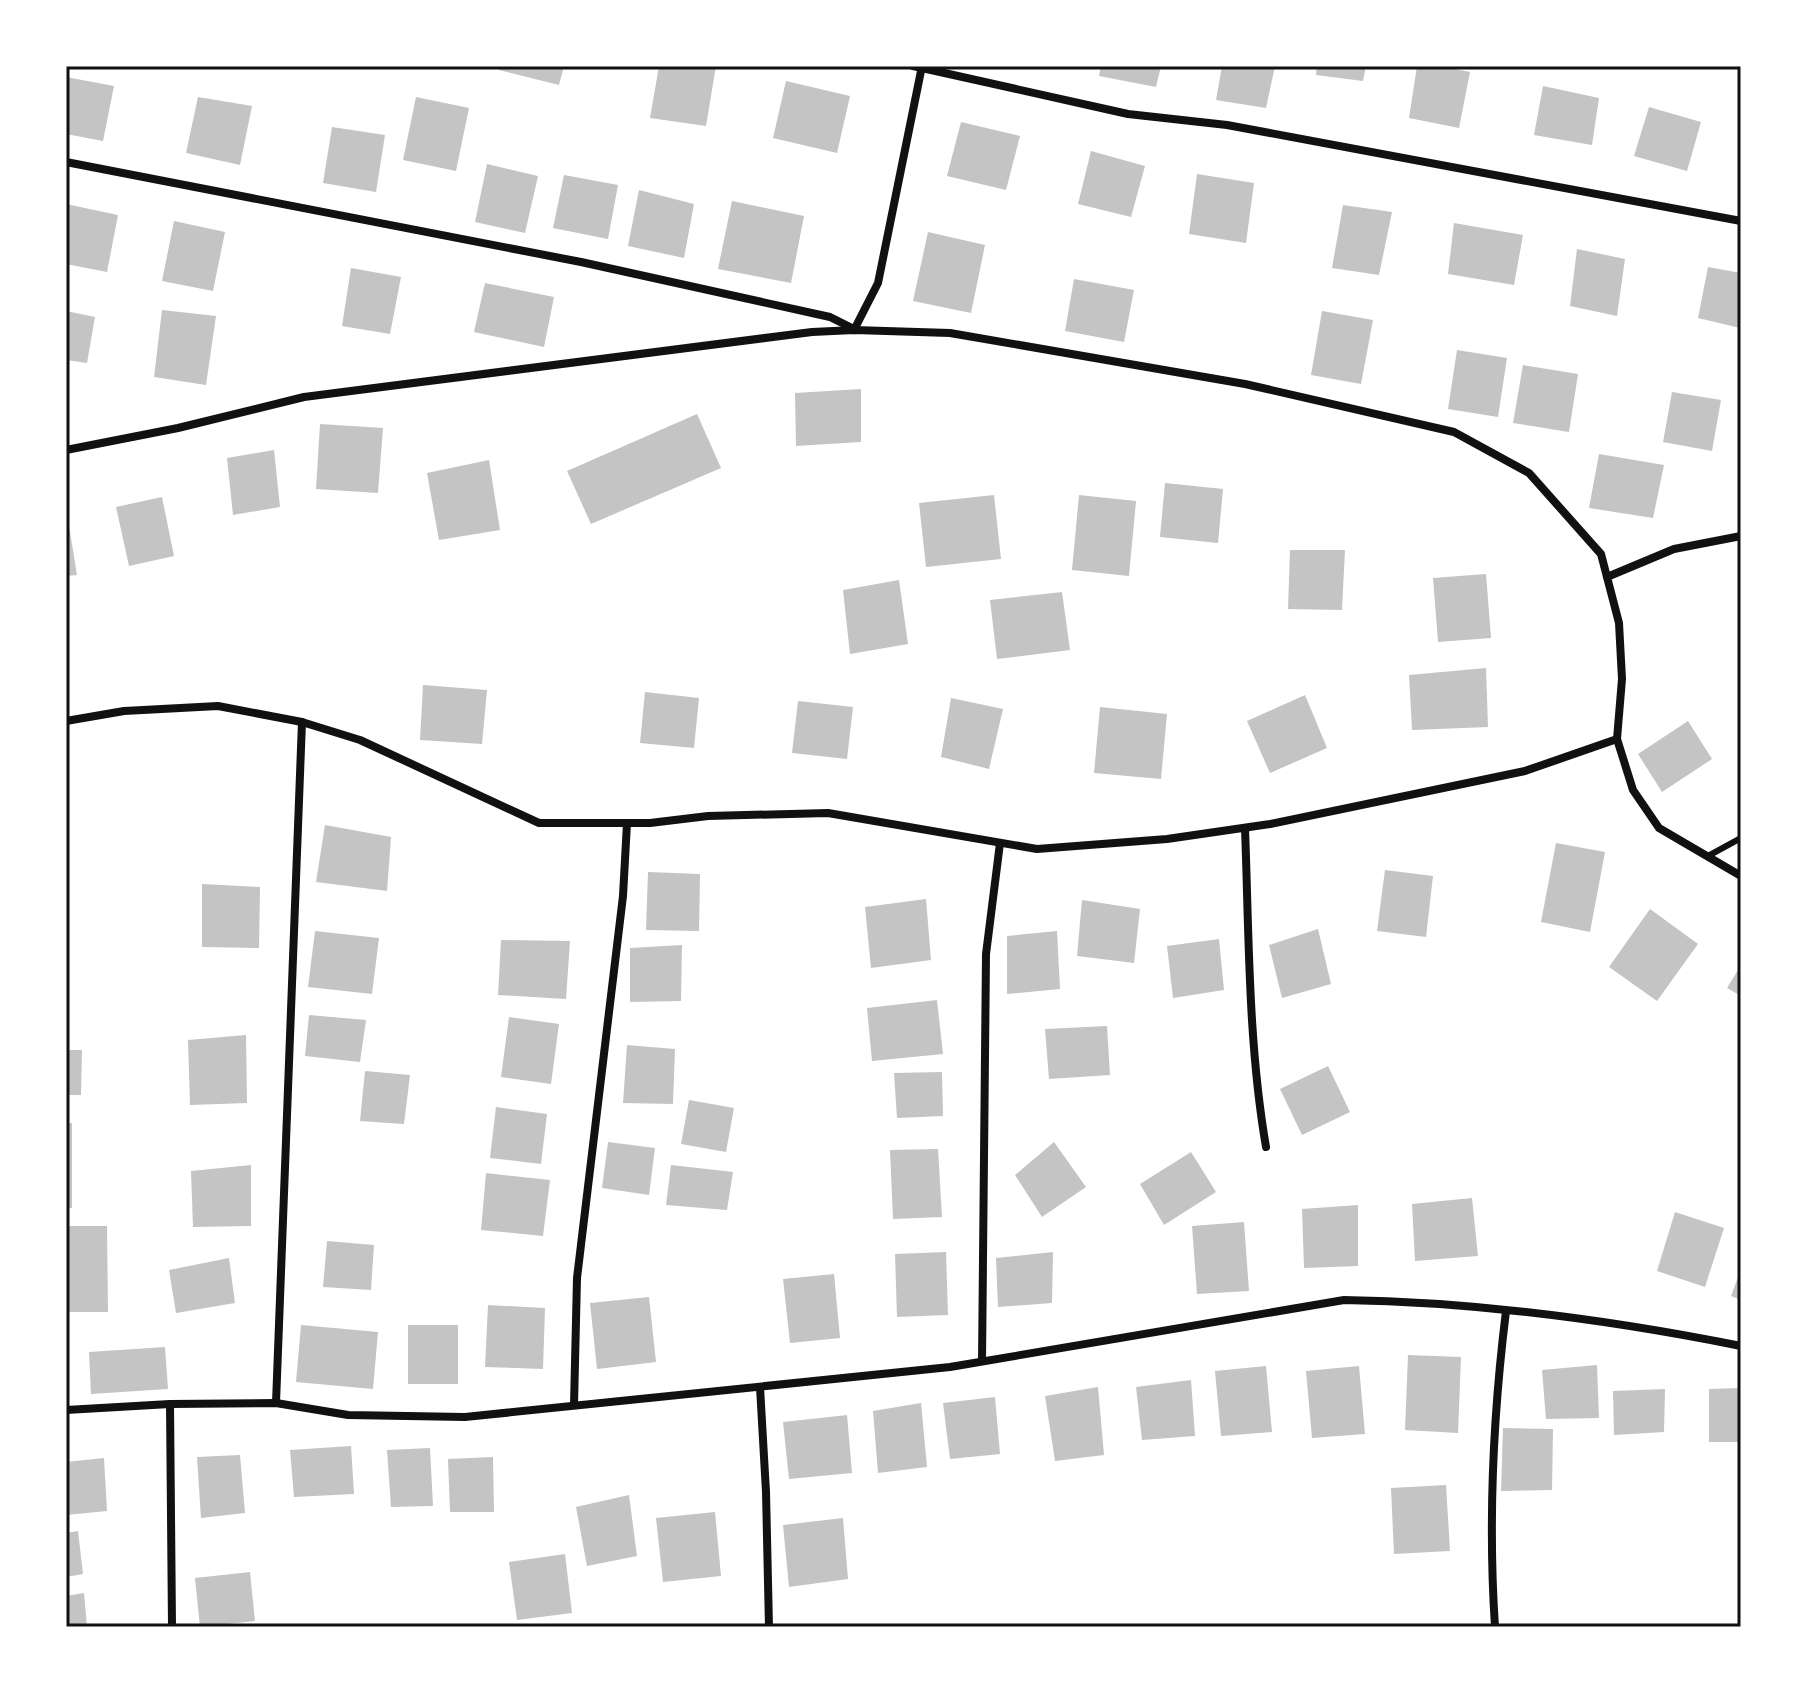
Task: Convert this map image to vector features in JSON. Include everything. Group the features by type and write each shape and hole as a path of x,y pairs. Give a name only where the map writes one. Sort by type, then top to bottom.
{"street":[{"path":"854,330 878,283 919,67 1128,114 1227,125 1741,221"},
{"path":"66,162 581,262 830,317 854,330"},
{"path":"66,450 178,428 304,397 573,364 741,339 854,330 950,333 1245,384 1454,432 1529,473 1601,554 1619,623 1622,679 1617,739 1633,790 1659,828 1741,876"},
{"path":"1607,577 1674,549 1741,536"},
{"path":"66,721 124,711 218,706 302,722 360,740 539,823 650,823 708,816 828,813 1037,849 1167,839 1245,828 1525,771 1617,739"},
{"path":"276,1403 302,722"},
{"path":"574,1405 577,1278 623,896 627,823"},
{"path":"1245,828 1250,975 1266,1147"},
{"path":"982,1361 986,954 1000,843"},
{"path":"66,1410 170,1404 276,1403 348,1415 465,1417 950,1367 1344,1300 1406,1301 1506,1311 1671,1332 1741,1346"},
{"path":"1495,1627 1490,1516 1498,1377 1506,1311"},
{"path":"760,1387 769,1627"},
{"path":"170,1404 172,1627"}],"lane":[{"path":"1708,856 1741,838"}],"building":[{"path":"500,66 564,66 559,85 499,70"},
{"path":"659,66 716,66 706,126 650,118"},
{"path":"1101,66 1161,66 1156,87 1099,76"},
{"path":"1222,66 1275,66 1266,108 1216,100"},
{"path":"1317,66 1366,66 1363,81 1316,75"},
{"path":"1417,66 1439,66 1470,72 1459,128 1409,118"},
{"path":"66,77 114,86 103,141 66,134"},
{"path":"786,81 850,96 837,153 773,138"},
{"path":"1543,86 1599,98 1592,145 1534,135"},
{"path":"198,97 252,106 240,165 186,153"},
{"path":"416,97 469,108 456,171 403,160"},
{"path":"1649,107 1701,122 1687,171 1634,156"},
{"path":"961,122 1020,136 1006,190 947,176"},
{"path":"332,127 385,135 376,192 323,183"},
{"path":"1091,151 1145,166 1131,217 1078,204"},
{"path":"487,164 538,176 525,233 475,222"},
{"path":"1197,174 1254,183 1246,243 1189,234"},
{"path":"564,175 618,185 608,239 553,228"},
{"path":"639,190 694,204 684,258 628,246"},
{"path":"732,201 804,216 791,283 718,269"},
{"path":"66,204 118,215 107,272 66,264"},
{"path":"1343,205 1392,212 1379,275 1332,268"},
{"path":"174,221 225,232 213,291 162,281"},
{"path":"1454,223 1523,235 1514,285 1448,274"},
{"path":"928,232 985,245 971,313 913,301"},
{"path":"1577,249 1625,259 1617,316 1570,306"},
{"path":"1708,267 1741,273 1740,328 1698,318"},
{"path":"351,268 401,277 390,334 342,326"},
{"path":"1074,279 1134,290 1124,342 1065,331"},
{"path":"485,283 554,297 544,347 474,332"},
{"path":"162,310 216,316 206,385 154,377"},
{"path":"66,311 95,317 87,363 66,360"},
{"path":"1322,311 1373,320 1361,384 1311,375"},
{"path":"1457,350 1507,358 1498,417 1448,409"},
{"path":"1523,365 1578,374 1569,432 1513,423"},
{"path":"861,389 861,442 796,446 795,393"},
{"path":"1672,392 1721,400 1712,451 1663,442"},
{"path":"697,414 721,468 591,524 567,471"},
{"path":"320,424 383,428 378,493 316,489"},
{"path":"274,450 280,507 233,515 227,458"},
{"path":"1599,454 1664,465 1653,518 1589,508"},
{"path":"489,460 500,530 439,540 427,473"},
{"path":"1165,483 1223,489 1218,543 1160,537"},
{"path":"994,495 1001,559 926,567 919,503"},
{"path":"1079,495 1136,501 1129,576 1072,570"},
{"path":"162,497 174,556 129,566 116,507"},
{"path":"66,507 77,575 66,576"},
{"path":"1290,550 1345,550 1342,610 1288,609"},
{"path":"1486,574 1491,638 1438,642 1433,578"},
{"path":"899,580 908,644 850,654 843,590"},
{"path":"1062,592 1070,650 997,659 990,600"},
{"path":"1486,668 1488,727 1412,730 1409,675"},
{"path":"423,685 487,690 482,744 420,740"},
{"path":"645,692 699,698 694,748 640,743"},
{"path":"1305,695 1327,748 1270,773 1247,721"},
{"path":"951,698 1003,709 989,769 941,757"},
{"path":"798,701 853,707 847,759 792,753"},
{"path":"1100,707 1167,714 1161,779 1094,773"},
{"path":"1688,721 1712,759 1662,792 1638,754"},
{"path":"325,825 391,837 387,891 316,882"},
{"path":"1556,843 1605,852 1590,932 1541,922"},
{"path":"1385,870 1433,876 1426,937 1377,931"},
{"path":"648,872 700,874 699,931 646,930"},
{"path":"202,884 260,887 259,948 202,947"},
{"path":"926,899 931,960 871,968 865,907"},
{"path":"1082,900 1140,909 1134,963 1077,956"},
{"path":"1650,909 1698,944 1657,1001 1609,967"},
{"path":"1318,929 1331,984 1282,998 1269,945"},
{"path":"315,931 379,938 372,994 308,987"},
{"path":"1057,931 1060,989 1007,994 1007,936"},
{"path":"1219,939 1224,990 1173,998 1167,946"},
{"path":"501,940 570,941 566,999 498,995"},
{"path":"682,945 681,1001 630,1002 630,948"},
{"path":"1741,965 1741,996 1727,988"},
{"path":"937,1000 943,1054 872,1061 867,1008"},
{"path":"309,1015 366,1020 360,1062 305,1056"},
{"path":"509,1017 559,1024 551,1084 501,1077"},
{"path":"1107,1026 1110,1075 1049,1079 1045,1029"},
{"path":"246,1035 247,1103 190,1105 188,1040"},
{"path":"627,1045 675,1049 673,1104 623,1103"},
{"path":"66,1050 82,1050 81,1095 66,1095"},
{"path":"1328,1066 1350,1112 1302,1135 1280,1089"},
{"path":"365,1071 410,1075 404,1124 360,1121"},
{"path":"942,1072 943,1116 897,1118 894,1073"},
{"path":"689,1100 734,1108 726,1152 681,1144"},
{"path":"496,1107 547,1114 541,1164 490,1158"},
{"path":"66,1123 72,1123 72,1208 66,1208"},
{"path":"608,1142 655,1148 649,1195 602,1188"},
{"path":"1054,1142 1086,1187 1042,1217 1015,1175"},
{"path":"938,1149 942,1217 893,1219 890,1150"},
{"path":"1191,1152 1216,1192 1164,1225 1140,1184"},
{"path":"251,1165 251,1226 193,1227 191,1171"},
{"path":"671,1165 733,1172 727,1210 666,1205"},
{"path":"486,1173 550,1180 543,1236 481,1230"},
{"path":"1472,1198 1478,1256 1415,1261 1412,1204"},
{"path":"1358,1205 1358,1266 1304,1268 1302,1209"},
{"path":"1675,1212 1724,1228 1705,1287 1657,1271"},
{"path":"1244,1222 1249,1291 1197,1294 1192,1226"},
{"path":"66,1226 107,1226 108,1312 66,1312"},
{"path":"327,1241 374,1245 371,1290 323,1287"},
{"path":"946,1252 948,1315 897,1317 895,1254"},
{"path":"1053,1252 1052,1303 998,1307 996,1258"},
{"path":"229,1258 235,1303 176,1313 169,1270"},
{"path":"1741,1269 1741,1300 1731,1296"},
{"path":"834,1274 840,1338 790,1343 783,1279"},
{"path":"649,1297 656,1362 597,1369 590,1303"},
{"path":"488,1305 545,1308 543,1369 485,1367"},
{"path":"301,1325 378,1332 373,1389 296,1382"},
{"path":"408,1325 458,1325 458,1384 408,1384"},
{"path":"165,1347 168,1389 91,1394 89,1352"},
{"path":"1408,1355 1461,1357 1458,1433 1405,1430"},
{"path":"1597,1365 1599,1418 1546,1419 1542,1370"},
{"path":"1266,1366 1272,1432 1221,1436 1215,1371"},
{"path":"1359,1366 1365,1434 1312,1438 1306,1371"},
{"path":"1191,1380 1195,1436 1142,1440 1136,1387"},
{"path":"1098,1387 1104,1455 1055,1461 1045,1396"},
{"path":"1741,1388 1741,1442 1709,1442 1709,1389"},
{"path":"1665,1389 1664,1432 1614,1435 1613,1391"},
{"path":"995,1397 1000,1454 950,1459 943,1403"},
{"path":"921,1403 927,1467 878,1473 873,1411"},
{"path":"847,1415 852,1473 789,1479 783,1422"},
{"path":"1503,1428 1553,1429 1552,1490 1501,1491"},
{"path":"351,1446 354,1494 294,1497 290,1450"},
{"path":"430,1448 433,1506 391,1507 387,1450"},
{"path":"240,1455 245,1513 201,1518 197,1457"},
{"path":"493,1457 494,1512 450,1512 448,1459"},
{"path":"104,1458 107,1511 66,1515 66,1462"},
{"path":"1446,1485 1450,1551 1394,1554 1391,1488"},
{"path":"629,1495 637,1556 587,1566 576,1507"},
{"path":"715,1512 721,1576 663,1582 656,1518"},
{"path":"843,1518 848,1579 789,1587 783,1525"},
{"path":"78,1531 83,1574 66,1577 66,1533"},
{"path":"565,1554 572,1613 517,1620 509,1562"},
{"path":"250,1572 255,1621 200,1627 195,1578"},
{"path":"84,1593 87,1627 66,1627 66,1596"}]}
